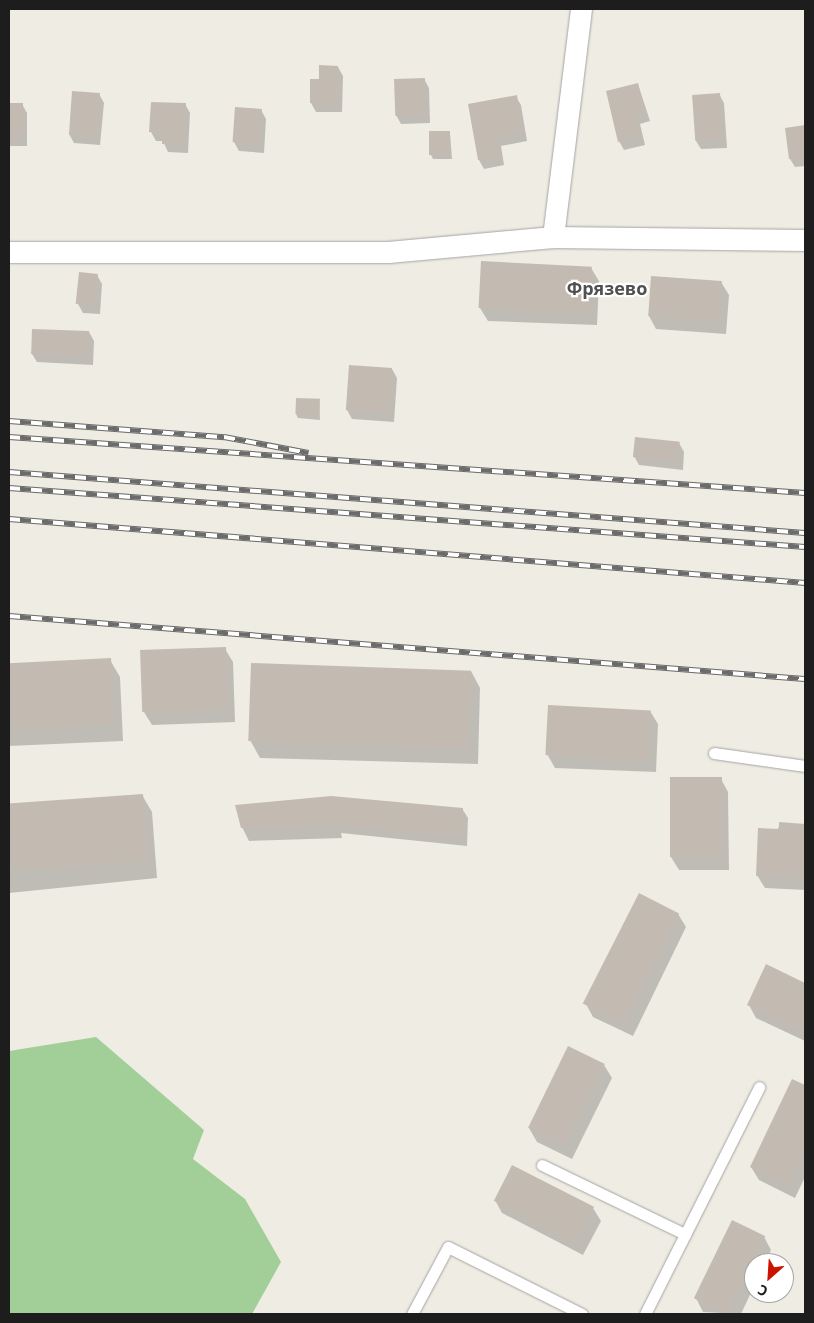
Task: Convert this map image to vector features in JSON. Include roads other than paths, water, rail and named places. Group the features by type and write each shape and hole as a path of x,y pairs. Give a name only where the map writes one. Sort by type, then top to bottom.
{"street":[{"path":"553,237 581,9"},
{"path":"9,252 388,252 553,237 805,240"}],"lane":[{"path":"714,753 805,766"},
{"path":"645,1314 759,1087"},
{"path":"542,1165 686,1234"},
{"path":"412,1314 448,1247 582,1314"}],"railway":[{"path":"9,421 224,437 309,453"},
{"path":"9,437 805,493"},
{"path":"9,472 805,533"},
{"path":"9,488 805,547"},
{"path":"9,519 805,583"},
{"path":"9,616 805,679"}],"district":[{"name":"Фрязево","path":"607,288"}]}
